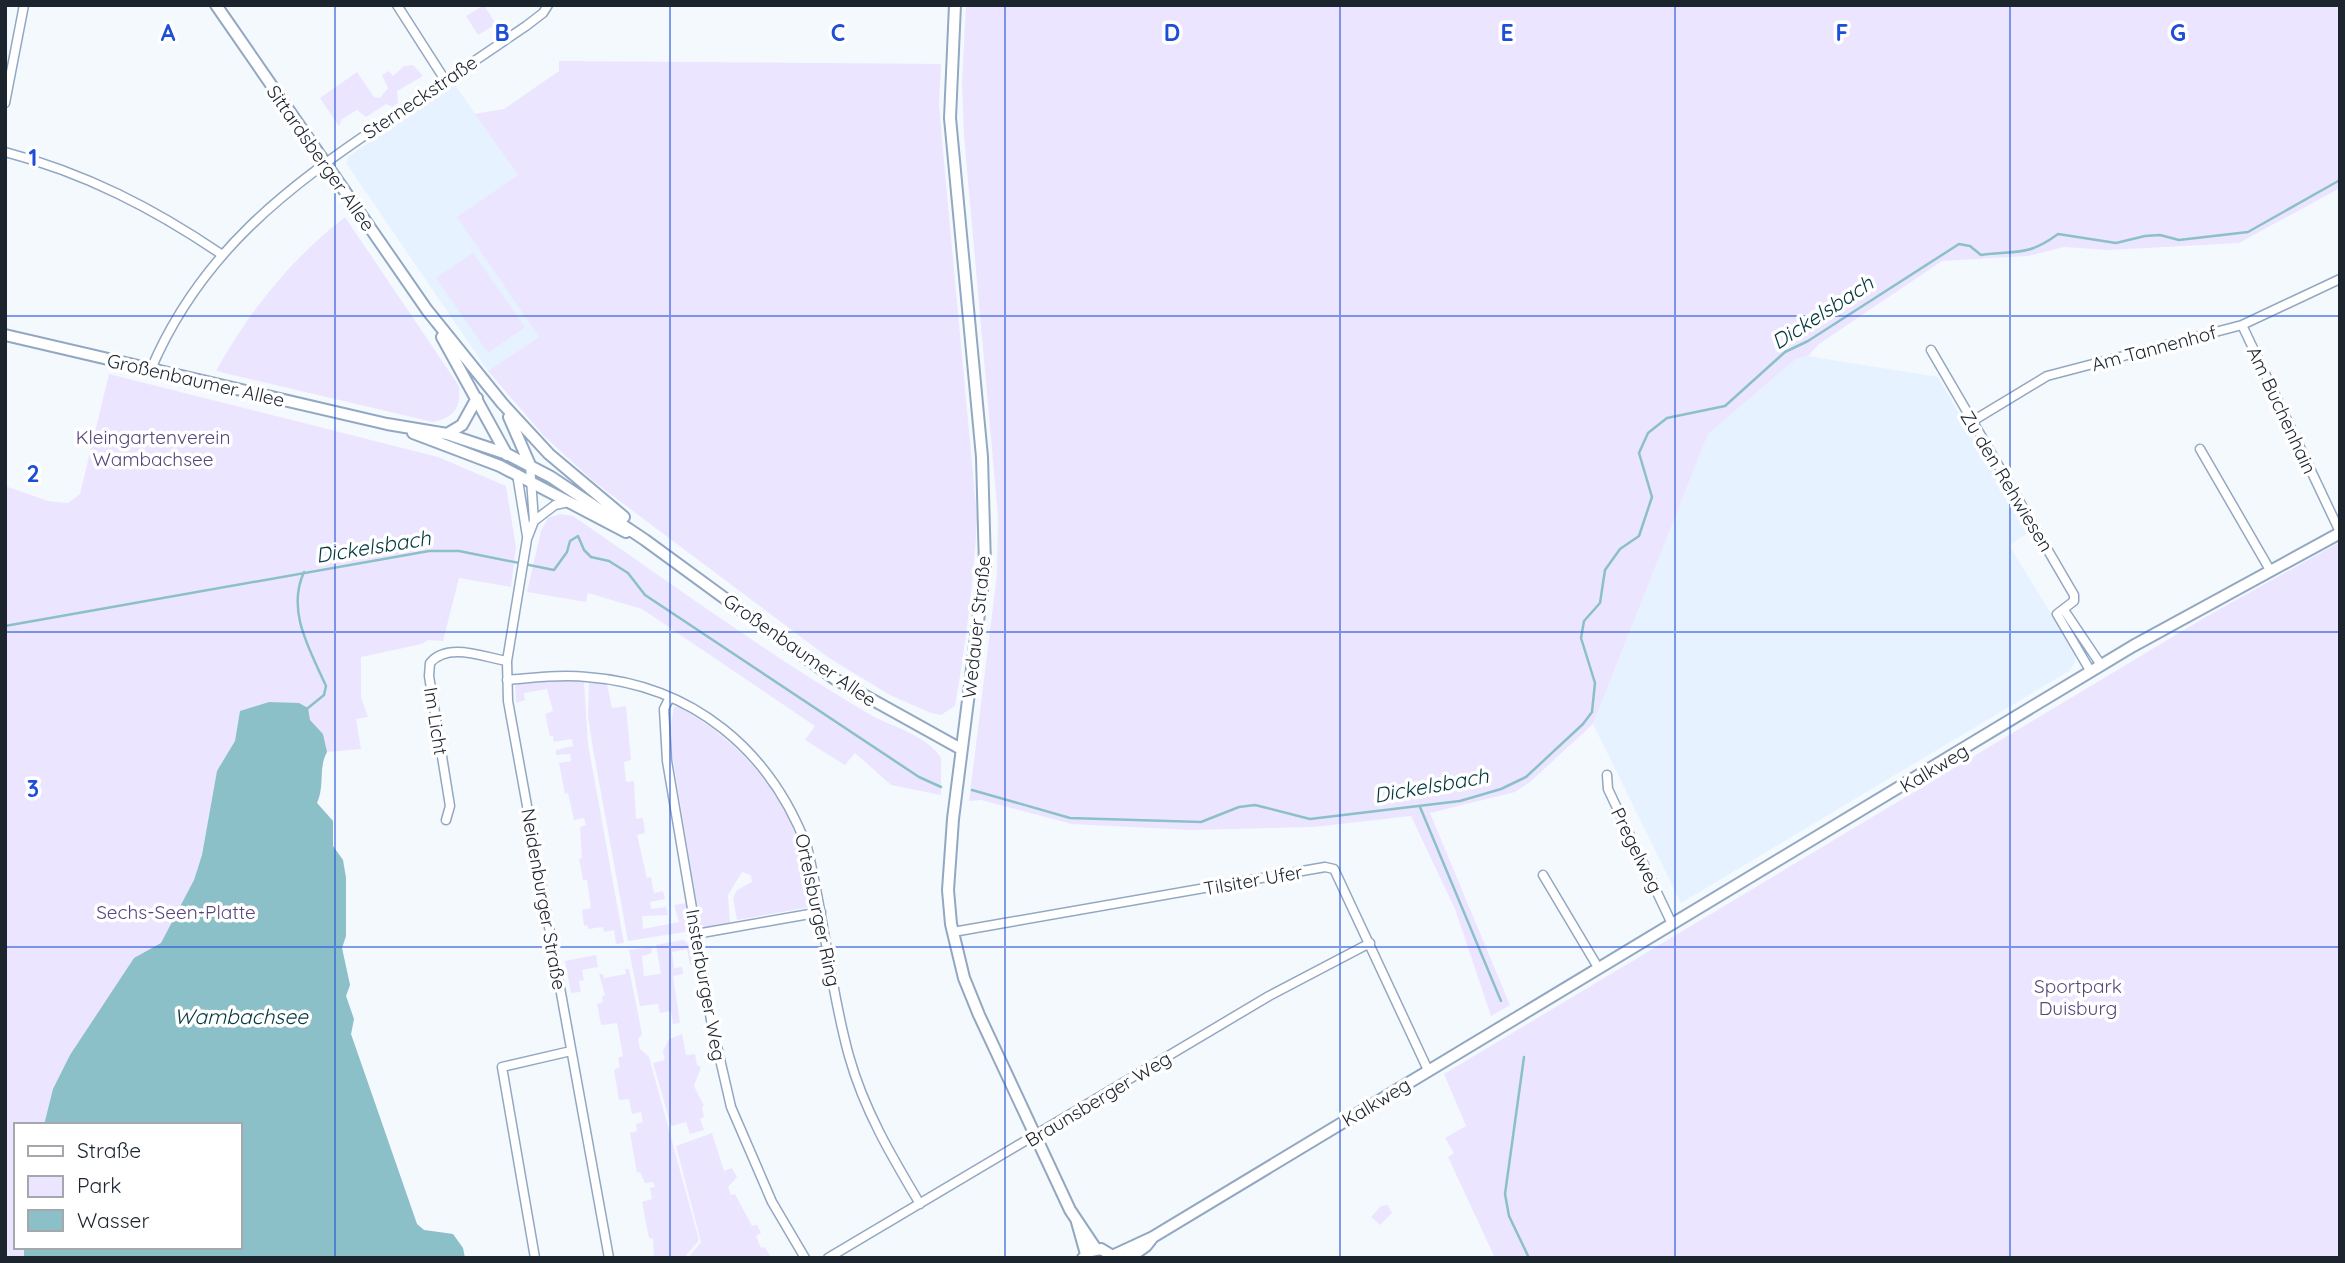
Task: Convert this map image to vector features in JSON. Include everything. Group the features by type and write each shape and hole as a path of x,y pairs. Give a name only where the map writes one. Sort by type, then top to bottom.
{"main road":[{"name":"Sittardsberger Allee","path":"216,5 427,310 543,449 629,522 645,540"},
{"name":"Wedauer Straße","path":"955,5 950,118 985,507 985,566 961,749 948,890 953,932 979,1015 1077,1222 1088,1254"},
{"name":"Sittardsberger Allee","path":"427,310 517,474"},
{"name":"Großenbaumer Allee","path":"5,335 387,424 447,433 507,454 530,465 645,540 835,679 961,749"},
{"path":"447,433 462,425 477,398"},
{"name":"Sittardsberger Allee","path":"502,403 530,465"},
{"name":"Großenbaumer Allee","path":"387,424 517,474 604,523 645,540"},
{"name":"Kalkweg","path":"1115,1256 1153,1237 2101,666 2340,533"},
{"name":"Kalkweg","path":"1129,1258 1146,1246 1153,1237"},
{"path":"1088,1254 1115,1256"}],"street":[{"path":"5,103 24,5"},
{"path":"397,5 445,80"},
{"name":"Sterneckstraße","path":"151,369 162,343 221,254 277,198 323,163 526,26 543,13 548,5"},
{"path":"5,152 64,170 129,197 221,254"},
{"name":"Am Tannenhof","path":"1971,422 2046,376 2242,325 2340,279"},
{"name":"Am Buchenhain","path":"2242,325 2340,533"},
{"name":"Zu den Rehwiesen","path":"1931,350 2074,595 2074,601 2061,612"},
{"path":"2200,449 2270,570"},
{"name":"Neidenburger Straße","path":"530,465 534,521 527,539 507,680 609,1258"},
{"name":"Neidenburger Straße","path":"517,474 522,491 527,539"},
{"path":"534,521 555,505 569,502"},
{"path":"2061,612 2101,666"},
{"path":"2061,612 2091,672"},
{"name":"Im Licht","path":"446,820 450,806 429,676 430,663 438,654 451,651 508,661"},
{"name":"Ortelsburger Ring","path":"507,680 587,677 626,682 670,697 726,731 774,779 797,821 807,847 842,1028 858,1084 887,1148 920,1204"},
{"name":"Insterburger Weg","path":"670,697 664,709 663,731 696,934 731,1107 772,1202 804,1258"},
{"name":"Pregelweg","path":"1607,775 1608,789 1672,923"},
{"name":"Tilsiter Ufer","path":"953,932 1325,867 1337,872 1428,1070"},
{"path":"1543,875 1599,969"},
{"path":"696,934 821,912"},
{"name":"Braunsberger Weg","path":"828,1258 1035,1138 1269,996 1370,943"},
{"path":"535,1258 502,1067 571,1051"}],"shaded area":[{"path":"455,85 518,175 458,218 539,337 488,371 346,163 349,156"},
{"path":"1808,356 1938,377 2027,533 2009,545 2075,653 2075,662 2069,671 1681,903 1593,724 1708,434 1796,359"}],"green space":[{"path":"484,5 496,24 478,35 466,16"},
{"path":"966,5 2340,5 2340,188 2239,243 2109,250 2064,247 2028,256 1942,261 1819,344 1808,356 1796,359 1708,434 1593,724 1530,782 1515,792 1430,813 1510,1005 1491,1016 1455,909 1411,816 1314,827 1191,830 1072,824 981,800 969,801 997,574 998,517 964,136 962,83"},
{"path":"559,61 941,64 939,104 977,517 969,612 955,706 941,715 890,695 829,658 593,481 544,436 488,371 539,337 457,217 518,175 475,114 504,109 559,71"},
{"path":"413,65 423,76 397,91 398,103 392,107 386,104 366,117 357,110 342,119 339,126 320,98 357,72 374,97 380,98 388,88 382,75 389,71 393,76 404,66"},
{"path":"345,217 459,386 457,406 447,417 433,422 216,371 243,327 273,287 306,251"},
{"path":"473,253 525,327 488,353 436,278"},
{"name":"Sechs-Seen-Platte","path":"109,374 438,457 506,486 516,547 511,587 459,578 443,641 428,640 422,644 361,657 361,697 368,717 356,719 361,749 327,752 317,803 333,821 333,846 343,860 346,878 346,936 342,948 350,985 346,996 354,1019 351,1034 417,1224 424,1230 453,1234 463,1248 465,1258 5,1258 5,486 48,501 68,503 80,494"},
{"path":"560,514 573,516 756,643 831,691 869,714 927,743 941,758 941,795 891,785 855,753 845,765 805,740 815,726 642,609 588,593 586,602 527,592 541,531 548,518"},
{"name":"Sportpark Duisburg","path":"2340,542 2340,1258 1495,1258 1448,1157 1454,1153 1445,1138 1466,1126 1444,1074 2204,618"},
{"path":"567,680 584,682 588,744 624,943 616,944 614,930 604,932 603,927 588,929 587,925 584,926 582,910 591,908 587,880 583,880 579,859 582,858 580,827 586,825 584,818 574,820 568,793 565,794 559,763 571,761 570,754 556,755 556,750 573,746 572,739 554,742 553,736 550,736 545,714 553,711 547,689 524,693 525,700 516,703 515,686 518,684"},
{"path":"589,682 607,684 612,708 626,706 631,760 624,762 626,782 634,781 636,819 643,818 645,833 637,835 647,878 651,877 654,893 663,891 665,899 650,902 651,909 666,907 668,915 642,916 643,929 679,922 674,905 687,903 691,931 628,941 588,717"},
{"path":"674,707 679,707 722,736 757,770 772,790 795,834 804,859 811,889 810,907 737,920 733,898 737,890 752,882 751,875 742,872 728,895 730,924 706,928 700,924 669,735"},
{"path":"683,940 694,948 696,964 690,965 687,949 672,952 674,968 682,967 683,974 673,976 680,1023 673,1024 671,1011 660,1013 658,1004 640,1006 629,950 651,947 652,953 642,956 644,976 661,974 656,945"},
{"path":"596,955 598,967 582,970 584,980 579,981 581,992 571,993 565,961"},
{"path":"625,969 629,969 642,1034 638,1039 640,1049 649,1057 699,1240 684,1258 654,1258 653,1239 649,1238 642,1202 652,1199 650,1188 655,1187 653,1182 645,1183 640,1172 637,1173 630,1133 637,1131 636,1124 643,1122 641,1112 632,1114 629,1099 619,1100 614,1070 620,1067 618,1058 623,1056 617,1023 601,1025 597,1004 603,1002 602,996 605,995 599,974 603,974 604,978 626,974"},
{"path":"682,1034 686,1055 695,1054 697,1065 701,1067 694,1086 704,1106 704,1117 700,1119 704,1130 690,1134 686,1122 671,1126 653,1063 665,1060 663,1051 669,1039"},
{"path":"712,1133 724,1171 732,1168 737,1177 728,1187 731,1195 735,1194 752,1226 757,1225 761,1233 756,1236 761,1248 765,1247 771,1258 688,1258 701,1242 676,1146"},
{"path":"1388,1205 1392,1213 1380,1225 1371,1217 1381,1206"}],"water":[{"name":"Wambachsee","path":"269,702 299,703 308,708 310,720 323,734 327,752 317,803 333,821 333,846 343,860 346,878 346,936 342,948 350,985 346,996 354,1019 351,1034 417,1224 424,1230 453,1234 463,1248 465,1258 24,1258 24,1249 242,1249 242,1123 44,1123 53,1089 70,1055 134,958 161,943 194,880 202,855 217,771 235,741 240,711"}],"waterway":[{"name":"Dickelsbach","path":"972,790 1070,818 1201,822 1239,807 1255,805 1310,819 1460,801 1501,789 1526,777 1583,724 1592,712 1595,683 1581,638 1584,621 1600,603 1605,570 1620,549 1639,536 1652,497 1639,453 1648,433 1667,418 1725,406 1785,352 1808,341 1959,244 1970,246 1981,255 2029,249 2058,234 2116,243 2145,236 2160,235 2179,240 2248,232 2340,180"},
{"name":"Dickelsbach","path":"5,626 429,551 459,551 554,570 567,552 570,541 578,536 584,550 591,557 609,561 628,573 645,595 919,777 941,787"},
{"path":"304,572 299,587 299,616 307,644 326,686 324,695 308,708"},
{"path":"1420,807 1501,1001"},
{"path":"1524,1057 1505,1194 1509,1216 1529,1258"}],"park label":[{"name":"Kleingartenverein Wambachsee","path":"153,448"}]}
